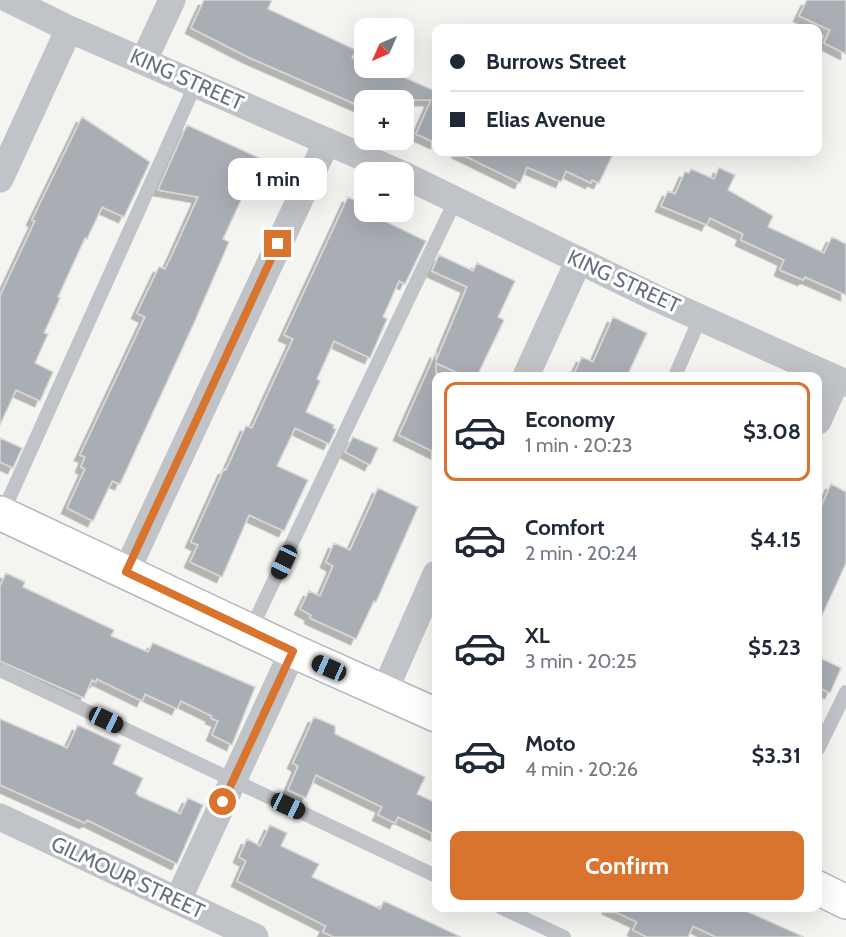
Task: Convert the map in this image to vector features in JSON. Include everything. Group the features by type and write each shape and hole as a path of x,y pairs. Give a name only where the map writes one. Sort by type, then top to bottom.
{"main road":[{"path":"1,513 293,651 432,713"},
{"path":"822,890 846,902"}],"street":[{"name":"KING STREET","path":"10,0 69,29 374,162"},
{"path":"144,60 172,0"},
{"path":"0,178 69,29"},
{"path":"126,572 327,141"},
{"name":"KING STREET","path":"414,180 579,260 822,372"},
{"path":"528,372 579,260"},
{"name":"KING STREET","path":"822,372 841,381"},
{"path":"822,414 841,381"},
{"path":"384,692 432,583"},
{"path":"178,900 293,651"},
{"name":"GILMOUR STREET","path":"0,817 255,937"}],"lane":[{"path":"1,513 196,83"},
{"path":"250,631 456,199"},
{"path":"677,372 701,316"},
{"path":"0,670 432,874"},
{"path":"822,741 846,692"},
{"path":"511,912 564,937"}],"building":[{"path":"204,0 272,0 268,9 354,49 352,58 354,59 354,78 405,78 432,90 432,141 416,134 431,100 414,100 414,90 354,90 354,103 248,57 191,28"},
{"path":"807,0 846,0 846,54 824,43 830,30 822,26 822,24 799,16"},
{"path":"82,117 150,162 124,217 102,207 87,239 85,238 58,297 60,298 44,333 48,334 35,363 53,372 40,401 16,390 0,425 0,296 35,221 32,220"},
{"path":"187,125 268,162 256,188 248,185 223,239 229,242 120,484 112,481 93,521 67,508 85,469 81,467 85,457 80,455 145,317 137,313 159,267 165,269 198,197 158,190"},
{"path":"465,156 612,156 599,183 592,180 591,183 566,171 561,182 527,167 520,183"},
{"path":"719,168 735,175 728,190 773,216 768,227 824,253 832,237 846,244 846,295 805,277 803,280 780,270 784,260 741,240 743,234 710,218 707,225 661,206 668,191 675,194 685,172 689,173 691,169 714,179"},
{"path":"348,197 354,200 354,222 386,222 426,241 405,284 399,281 383,317 387,319 370,358 334,341 317,379 320,381 306,412 334,425 333,428 336,429 329,444 295,428 277,466 308,480 284,531 249,515 222,577 190,562 198,545 191,542 246,426 252,428 293,339 284,335"},
{"path":"439,255 473,271 477,263 515,281 498,317 504,320 479,372 456,372 436,363 436,372 432,372 432,451 399,435 436,352 436,361 467,287 432,271"},
{"path":"613,317 647,333 629,372 575,372 582,357 593,362"},
{"path":"353,437 378,448 370,465 345,452"},
{"path":"0,438 22,448 13,468 0,462"},
{"path":"831,484 846,492 846,563 822,615 822,505"},
{"path":"378,488 418,507 376,602 374,601 356,639 310,618 311,615 300,609 309,591 320,596 333,566 326,562 334,543 350,550"},
{"path":"6,573 25,582 23,587 114,630 111,636 148,652 153,643 255,687 232,745 212,735 218,721 181,701 177,709 145,694 142,701 97,679 96,682 92,680 84,698 0,661 0,586"},
{"path":"822,659 841,668 830,693 822,689"},
{"path":"314,717 335,726 335,734 425,777 417,794 432,801 432,833 398,817 395,823 378,815 382,807 316,775 306,798 288,790 298,766 293,763"},
{"path":"0,719 67,748 78,725 121,745 113,764 143,778 136,793 139,796 180,814 188,798 203,805 177,864 87,820 85,823 0,785"},
{"path":"270,825 287,833 281,846 319,864 312,877 380,909 384,901 461,937 334,937 323,932 326,926 237,881 246,861 239,857 247,839 260,846"},
{"path":"616,912 748,912 804,937 716,937 693,926 688,937 647,937 633,930 637,922"}],"route":[{"path":"223,802 293,651 126,572 278,244"}]}
